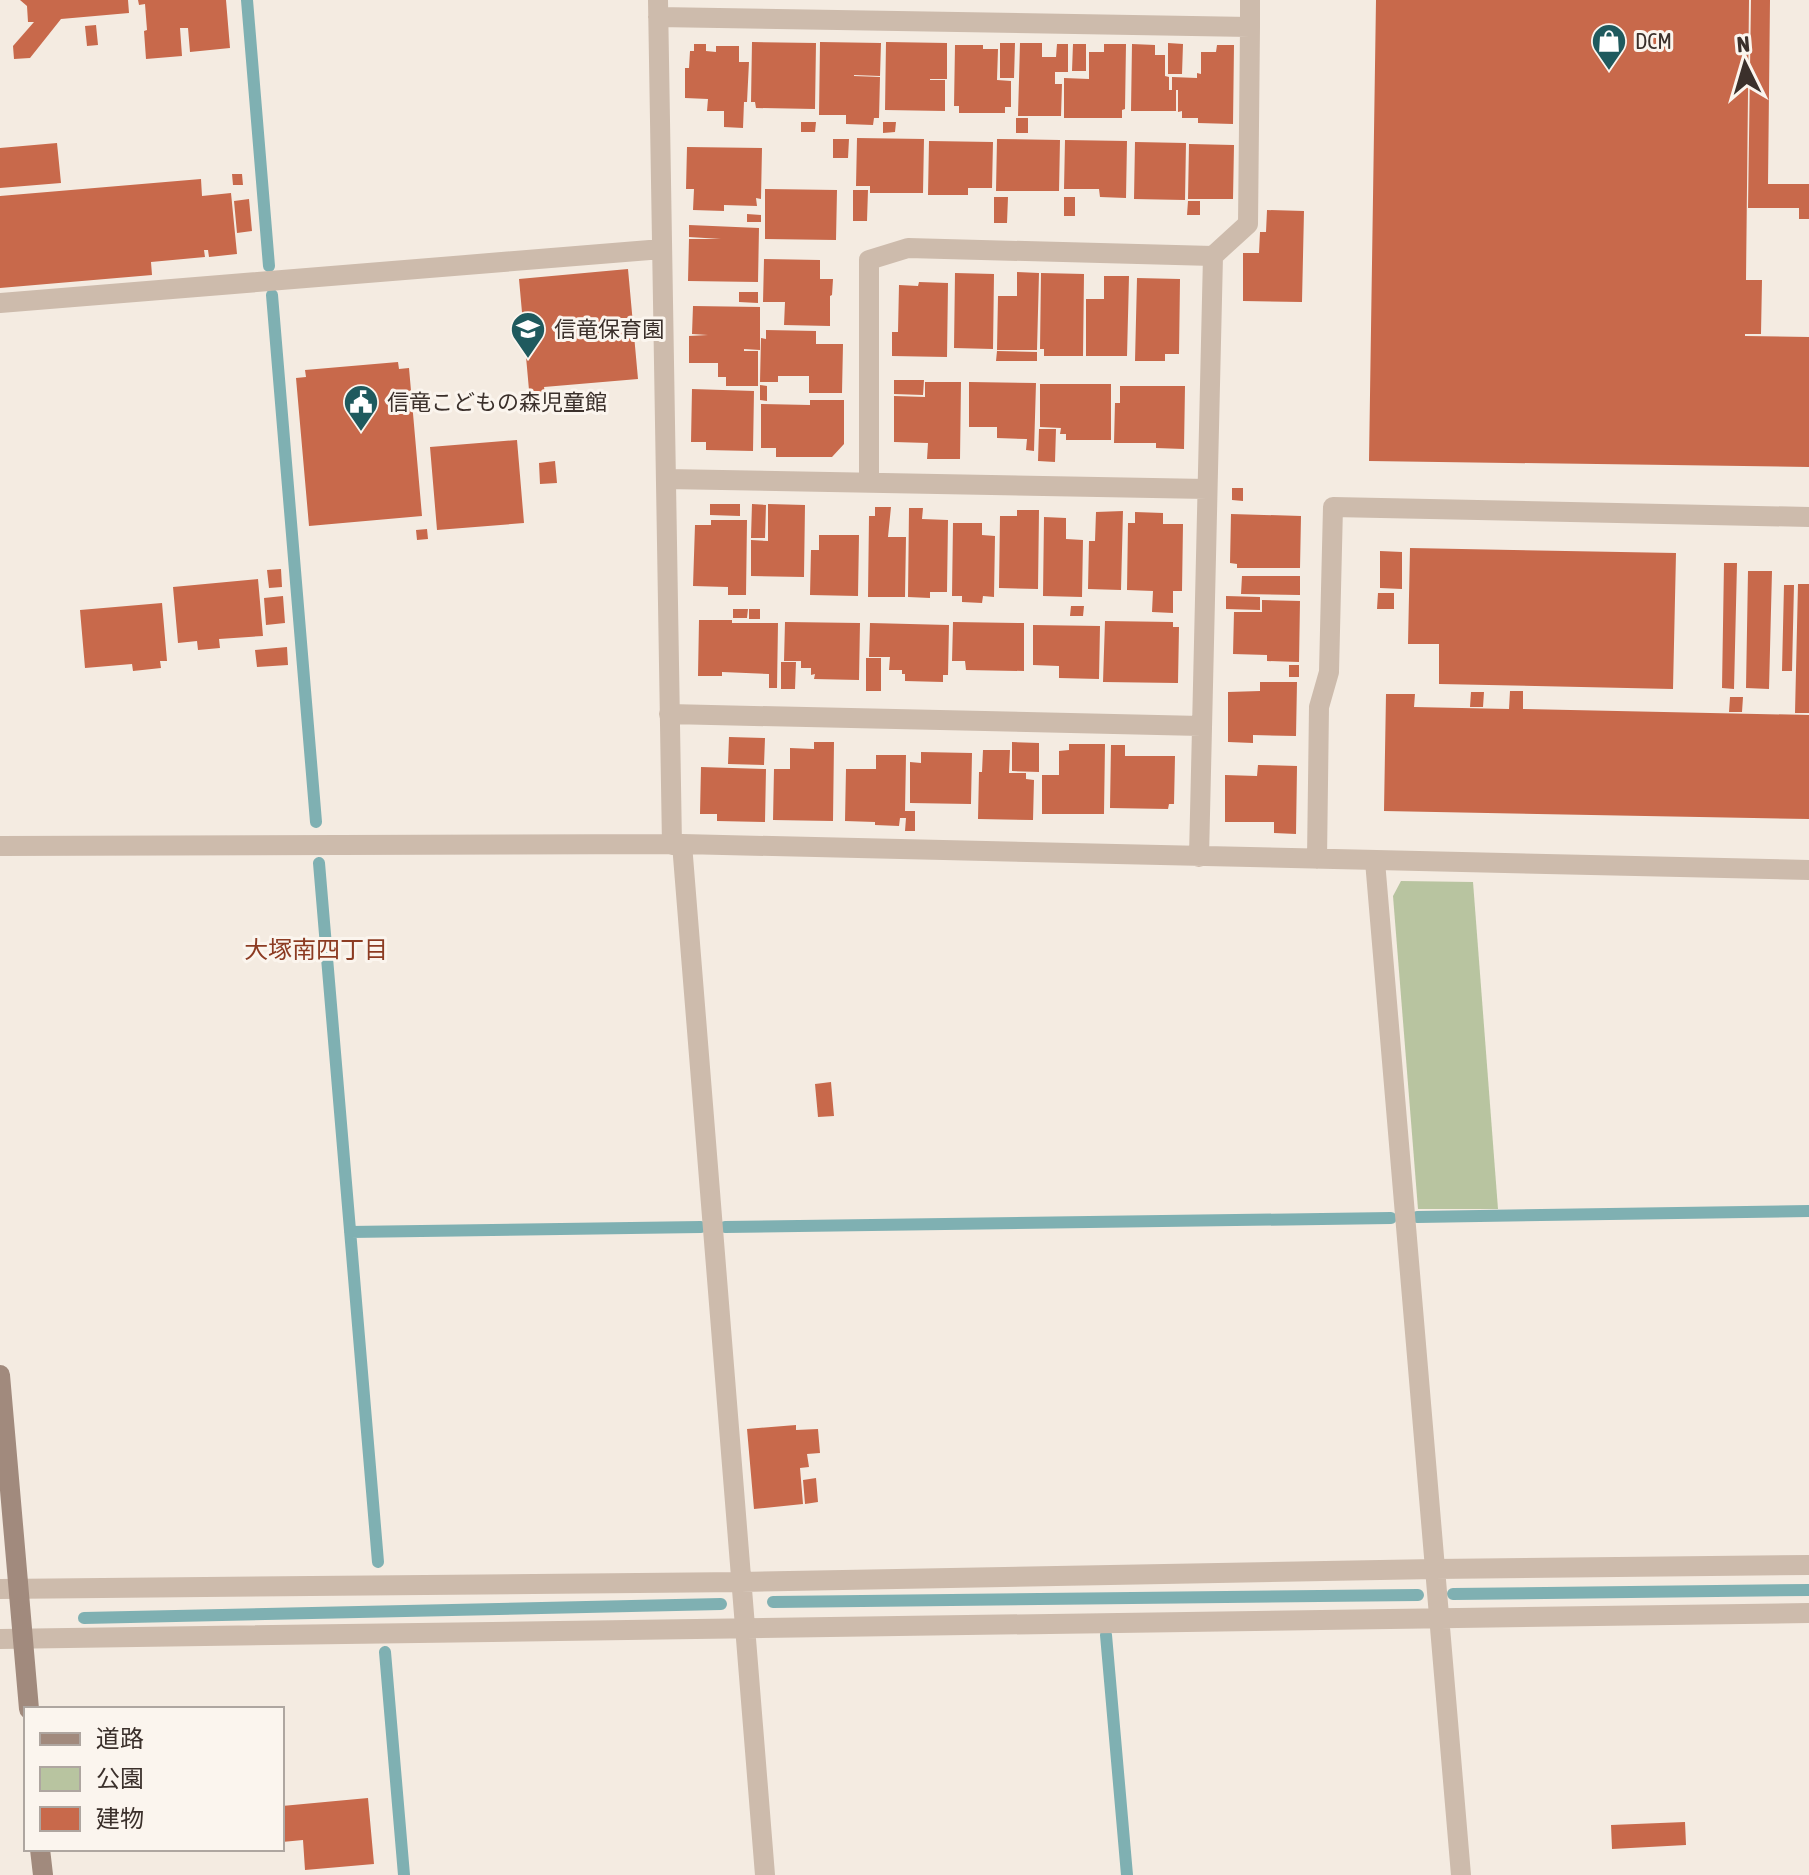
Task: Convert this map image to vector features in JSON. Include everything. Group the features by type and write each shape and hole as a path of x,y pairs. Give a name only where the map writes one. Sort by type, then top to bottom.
{"main road":[{"path":"0,1375 9,1588 23,1639 29,1707"},
{"path":"40,1851 43,1875"}],"street":[{"path":"869,482 869,260 908,248 1213,256 1248,224 1250,0"},
{"path":"765,1875 677,844 669,714 658,8 1250,27"},
{"path":"0,303 662,249"},
{"path":"1199,857 1213,256"},
{"path":"666,479 1207,489"},
{"path":"1317,859 1319,707 1329,672 1333,507 1809,517"},
{"path":"669,714 1201,726"},
{"path":"0,846 677,844 1809,870"},
{"path":"1375,861 1461,1875"},
{"path":"9,1588 741,1582 1809,1565"},
{"path":"0,1639 1809,1613"}],"green space":[{"path":"1401,881 1473,882 1498,1209 1418,1209 1393,896"}],"building":[{"path":"20,0 128,0 129,13 61,19 30,58 14,59 13,46 34,22 28,22 27,6"},
{"path":"138,0 226,0 230,48 190,52 188,28 180,28 182,56 146,59 145,4 139,5"},
{"path":"1376,0 1749,0 1746,280 1762,280 1761,334 1745,336 1809,337 1809,467 1369,461"},
{"path":"1751,0 1770,0 1768,184 1809,184 1809,219 1799,219 1799,208 1748,208"},
{"path":"96,25 98,45 87,46 85,26"},
{"path":"752,42 816,43 815,109 756,108 755,102 751,102"},
{"path":"820,42 881,43 880,76 854,75 880,77 879,118 874,118 873,125 846,124 846,115 819,115"},
{"path":"886,42 947,43 947,79 930,79 945,80 945,111 885,110"},
{"path":"1000,43 1015,43 1014,78 1000,78"},
{"path":"1020,43 1042,43 1042,57 1056,57 1057,44 1068,44 1068,72 1055,72 1055,84 1062,84 1061,116 1018,116"},
{"path":"1168,43 1183,44 1182,74 1168,74"},
{"path":"694,44 706,44 706,51 716,52 716,46 739,46 739,62 749,62 743,128 724,127 724,111 707,111 708,99 685,98 685,68 689,68 690,51 694,51"},
{"path":"1073,44 1086,44 1086,71 1072,71"},
{"path":"1104,44 1126,44 1125,109 1122,110 1122,118 1064,118 1064,78 1089,79 1089,52 1104,52"},
{"path":"1132,44 1155,45 1155,55 1165,55 1169,90 1172,90 1172,77 1197,78 1197,73 1201,74 1201,52 1216,52 1217,45 1234,45 1233,124 1198,123 1198,118 1182,118 1182,111 1178,112 1178,90 1176,111 1131,111"},
{"path":"955,45 983,45 983,49 998,49 997,80 1011,81 1011,107 1005,107 1005,113 959,113 959,106 954,106"},
{"path":"1016,118 1028,118 1028,133 1016,133"},
{"path":"801,122 816,122 815,132 801,132"},
{"path":"883,122 896,122 895,132 883,133"},
{"path":"857,138 924,139 923,193 870,193 870,186 856,186"},
{"path":"833,139 849,139 848,158 833,158"},
{"path":"997,139 1060,140 1059,191 996,191"},
{"path":"1065,140 1127,141 1126,198 1100,197 1099,189 1064,189"},
{"path":"929,141 993,142 992,188 968,188 968,195 928,195"},
{"path":"1135,142 1186,143 1185,200 1134,199"},
{"path":"57,143 61,183 0,188 0,148"},
{"path":"1189,144 1234,145 1233,199 1188,199"},
{"path":"687,147 762,148 761,199 756,198 757,206 724,205 724,211 693,210 694,189 686,189"},
{"path":"232,174 242,174 243,185 233,185"},
{"path":"201,179 202,196 231,193 237,254 209,257 208,250 204,250 205,257 151,262 152,275 0,288 0,196"},
{"path":"765,189 837,190 836,240 765,239"},
{"path":"853,190 868,190 867,221 853,221"},
{"path":"994,197 1008,197 1007,223 994,223"},
{"path":"1064,197 1075,197 1075,216 1064,216"},
{"path":"249,199 252,231 237,233 234,201"},
{"path":"1188,201 1200,201 1200,215 1187,215"},
{"path":"1267,210 1304,211 1302,302 1243,301 1243,253 1259,253 1260,232 1266,232"},
{"path":"747,214 761,215 761,222 747,222"},
{"path":"689,225 759,228 758,282 688,281 689,239 721,239 689,237"},
{"path":"764,259 820,260 820,279 833,279 830,326 784,325 785,302 763,302"},
{"path":"628,269 638,379 544,387 546,400 530,401 519,279"},
{"path":"1017,272 1039,273 1037,350 997,350 998,296 1017,296"},
{"path":"955,273 994,274 993,349 954,348"},
{"path":"1041,273 1084,274 1083,356 1044,356 1044,349 1040,349"},
{"path":"1104,276 1129,276 1127,356 1086,356 1086,299 1104,299"},
{"path":"1137,278 1180,279 1179,354 1165,354 1165,361 1135,361"},
{"path":"919,282 948,283 947,357 892,356 892,332 898,332 899,285 918,286"},
{"path":"739,292 758,292 758,303 739,302"},
{"path":"693,306 760,307 760,350 744,349 758,351 758,386 726,386 726,377 718,377 718,363 689,363 689,336 708,335 692,334"},
{"path":"766,330 816,331 816,344 843,344 842,393 809,393 809,376 778,376 778,382 760,382 761,338 766,339"},
{"path":"997,351 1037,352 1037,361 996,361"},
{"path":"398,362 399,369 409,368 422,516 309,526 296,378 306,377 305,370"},
{"path":"894,380 924,380 923,395 894,394"},
{"path":"925,382 961,382 960,459 927,459 928,443 894,442 894,396 925,397"},
{"path":"969,382 1036,383 1034,451 1026,450 1027,439 997,438 997,427 969,427"},
{"path":"1040,384 1111,384 1111,440 1066,440 1066,434 1060,434 1061,428 1040,427"},
{"path":"760,385 767,386 767,401 760,400"},
{"path":"1120,386 1185,386 1184,449 1156,448 1156,443 1114,443 1115,403 1120,403"},
{"path":"692,389 754,391 753,451 706,450 706,442 691,442"},
{"path":"810,400 844,400 844,444 832,457 776,457 776,448 761,448 761,404 810,405"},
{"path":"1039,429 1056,429 1055,462 1038,461"},
{"path":"517,440 524,523 437,530 430,447"},
{"path":"555,461 557,483 540,484 539,463"},
{"path":"1232,488 1243,488 1243,501 1232,500"},
{"path":"710,504 740,504 740,516 710,515"},
{"path":"752,504 766,505 765,538 751,538"},
{"path":"768,504 805,505 804,577 751,576 751,540 768,541"},
{"path":"875,507 891,507 888,537 906,537 905,597 868,597 869,516 875,516"},
{"path":"909,508 923,508 922,519 948,520 947,592 930,592 930,598 908,597"},
{"path":"1017,510 1039,510 1038,589 999,588 1000,516 1017,516"},
{"path":"1123,511 1121,590 1088,589 1089,541 1095,541 1096,512"},
{"path":"1135,512 1163,513 1163,524 1183,524 1182,591 1173,591 1173,613 1152,612 1153,591 1127,590 1128,523 1135,523"},
{"path":"1231,514 1301,516 1300,568 1237,568 1237,564 1230,563"},
{"path":"1044,517 1066,518 1066,539 1083,540 1082,597 1043,596"},
{"path":"711,520 747,520 746,595 728,595 728,587 693,586 695,525 711,525"},
{"path":"953,523 982,523 982,535 995,536 994,597 983,596 982,603 962,602 962,596 952,596"},
{"path":"427,529 428,539 417,540 416,530"},
{"path":"819,535 859,535 858,596 810,595 811,550 819,550"},
{"path":"1410,548 1676,553 1673,689 1439,684 1439,644 1408,644"},
{"path":"1380,551 1402,552 1402,589 1380,588"},
{"path":"1724,563 1737,563 1734,689 1722,688"},
{"path":"281,569 282,587 269,588 267,570"},
{"path":"1748,571 1772,571 1769,689 1746,688"},
{"path":"1242,576 1300,576 1300,595 1241,594"},
{"path":"258,579 263,636 219,639 220,648 198,650 197,641 178,643 173,587"},
{"path":"1798,584 1809,584 1809,713 1795,713"},
{"path":"1784,585 1794,585 1792,671 1782,671"},
{"path":"1378,593 1394,593 1394,609 1377,609"},
{"path":"283,596 285,623 266,625 264,598"},
{"path":"1226,596 1260,597 1260,610 1226,609"},
{"path":"1262,600 1300,601 1299,662 1267,661 1267,655 1233,654 1234,612 1262,612"},
{"path":"162,603 167,661 160,661 161,668 133,671 132,664 85,668 80,610"},
{"path":"1071,606 1084,606 1083,616 1070,616"},
{"path":"733,609 748,609 747,618 733,618"},
{"path":"749,609 760,609 760,619 749,619"},
{"path":"699,620 778,623 777,688 769,688 769,674 722,672 722,676 698,676"},
{"path":"1105,621 1173,622 1173,627 1179,627 1178,683 1103,682"},
{"path":"785,622 860,623 859,680 814,679 811,668 801,668 801,661 784,661"},
{"path":"953,622 1024,623 1024,671 966,670 965,661 952,661"},
{"path":"870,623 949,625 948,675 943,675 943,682 905,681 902,670 889,670 890,657 869,657"},
{"path":"1033,625 1100,626 1099,679 1059,678 1059,666 1033,665"},
{"path":"287,647 288,665 257,667 255,650"},
{"path":"866,658 881,658 881,691 866,691"},
{"path":"781,662 796,662 795,689 781,689"},
{"path":"1289,665 1299,665 1299,677 1289,677"},
{"path":"1260,682 1297,682 1296,736 1253,735 1253,743 1228,742 1228,692 1260,691"},
{"path":"1510,691 1523,691 1523,709 1809,715 1809,819 1384,811 1386,694 1415,694 1414,707 1509,709"},
{"path":"1471,692 1484,692 1483,707 1470,707"},
{"path":"1730,697 1743,697 1742,712 1729,712"},
{"path":"729,737 765,738 764,765 728,764"},
{"path":"814,742 834,742 833,821 773,820 774,769 790,769 790,748 814,749"},
{"path":"1012,742 1039,743 1039,772 1012,771"},
{"path":"1069,744 1105,744 1104,814 1042,814 1042,775 1059,775 1059,751 1069,750"},
{"path":"1111,745 1125,745 1125,756 1175,756 1174,804 1169,804 1168,809 1110,808"},
{"path":"983,750 1010,750 1009,773 1026,773 1026,779 1034,780 1033,820 978,819"},
{"path":"921,752 972,753 971,804 910,803 910,762 921,763"},
{"path":"876,755 906,755 905,811 915,811 915,831 905,831 906,818 900,818 899,826 845,821 846,769 876,769"},
{"path":"1258,765 1297,766 1296,834 1274,833 1274,822 1225,822 1225,775 1257,776"},
{"path":"701,767 766,769 765,822 717,821 717,814 700,814"},
{"path":"831,1082 834,1116 818,1117 815,1084"},
{"path":"796,1425 796,1430 818,1429 820,1453 807,1454 809,1467 800,1468 803,1504 754,1509 747,1429"},
{"path":"816,1478 818,1502 805,1504 803,1480"},
{"path":"368,1798 374,1864 305,1870 303,1840 284,1842 284,1806"},
{"path":"1685,1822 1686,1845 1612,1849 1611,1825"}],"waterway":[{"path":"247,0 269,266"},
{"path":"272,295 316,822"},
{"path":"319,863 378,1562"},
{"path":"1417,1217 1809,1211"},
{"path":"725,1227 1391,1218"},
{"path":"350,1232 701,1227"},
{"path":"1453,1594 1809,1590"},
{"path":"773,1602 1418,1595"},
{"path":"84,1618 721,1604"},
{"path":"1106,1635 1127,1875"},
{"path":"385,1652 404,1875"}],"place":[{"name":"DCM","path":"1609,72"},
{"name":"信竜保育園","path":"528,360"},
{"name":"信竜こどもの森児童館","path":"361,433"}],"district":[{"name":"大塚南四丁目","path":"316,950"}]}
